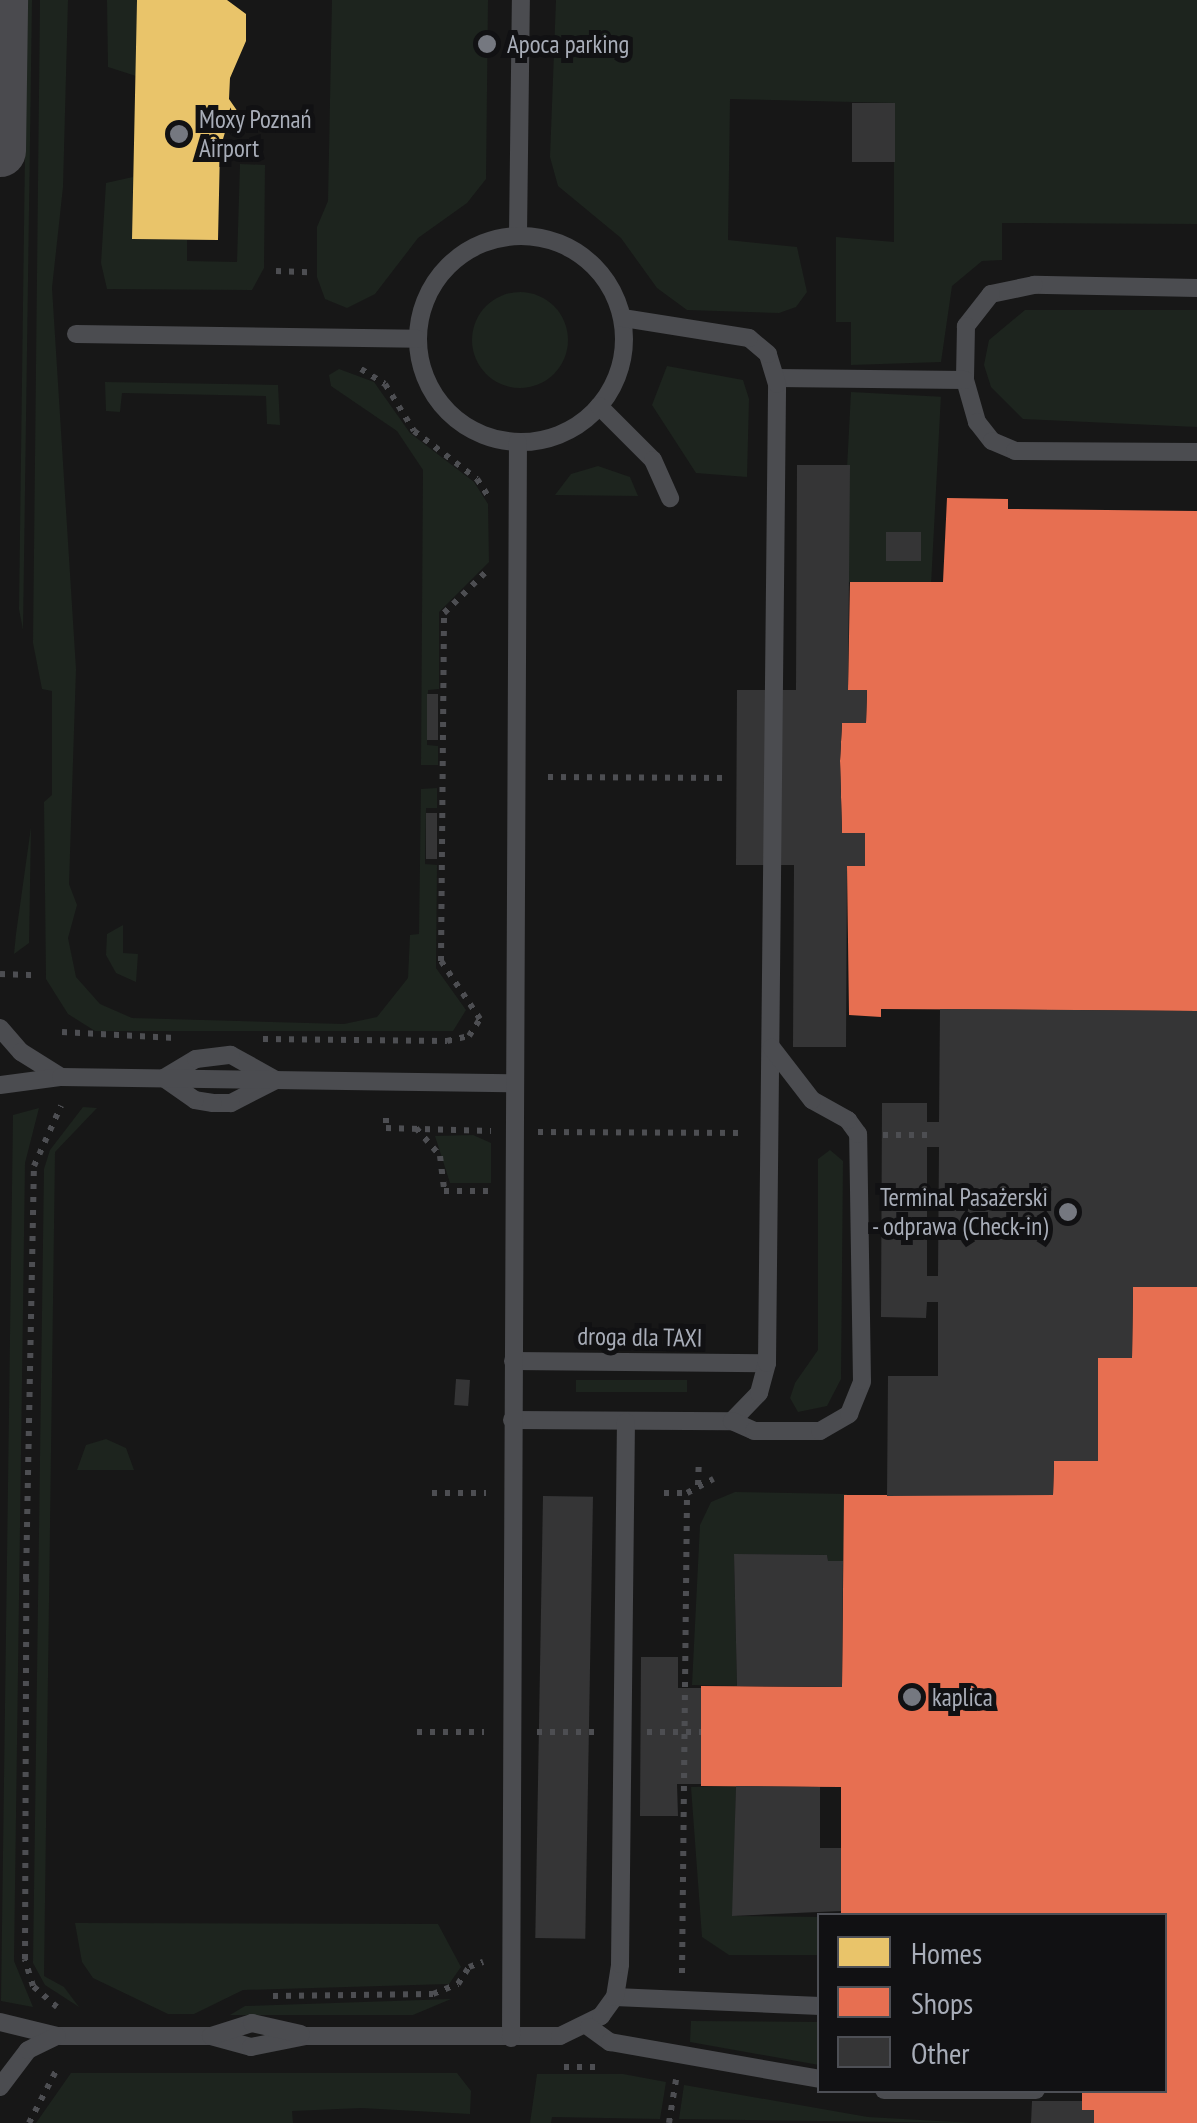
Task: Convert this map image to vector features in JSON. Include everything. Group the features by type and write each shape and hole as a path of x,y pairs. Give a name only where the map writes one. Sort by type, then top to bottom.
{"main road":[{"path":"0,150 2,0"}],"lane":[{"path":"518,235 521,0"},
{"path":"518,235 573,249 613,291 622,318 616,380 599,406 562,432 518,442 492,438 447,411 420,365 420,312 446,266 479,244 518,235"},
{"path":"1197,288 1034,285 990,294 966,326 965,380 977,422 992,441 1015,451 1197,452"},
{"path":"622,318 749,338 768,354 776,378 772,1134 766,1363 759,1393 732,1420"},
{"path":"76,334 417,339"},
{"path":"776,378 965,380"},
{"path":"599,406 654,460 670,498"},
{"path":"511,2038 518,442"},
{"path":"0,1028 21,1052 61,1077"},
{"path":"512,1420 732,1420 754,1431 820,1432 838,1424 859,1398 858,1134 812,1100 772,1048"},
{"path":"0,1085 61,1077 514,1083"},
{"name":"droga dla TAXI","path":"513,1361 766,1363"},
{"path":"0,2022 57,2036 210,2036 252,2046 306,2036 511,2038 589,2027 616,1997 626,1422"},
{"path":"616,1997 682,2005 817,2006"},
{"path":"589,2027 610,2042 817,2078"},
{"path":"0,2087 28,2050 57,2036"}],"path":[{"path":"276,271 309,272"},
{"path":"342,366 368,371 385,384 414,430 477,478 494,512"},
{"path":"252,1039 447,1041 469,1036 480,1019 441,962 444,613 494,564"},
{"path":"548,777 730,778"},
{"path":"0,974 36,975"},
{"path":"62,1032 194,1038"},
{"path":"58,2013 57,2004 33,1986 25,1959 26,1619 34,1166 61,1107"},
{"path":"386,1118 386,1128 772,1134"},
{"path":"415,1127 440,1156 444,1191 491,1191"},
{"path":"858,1134 927,1135"},
{"path":"698,1485 699,1462"},
{"path":"664,1493 687,1493 713,1479"},
{"path":"432,1493 490,1493"},
{"path":"682,2005 681,1732 687,1493"},
{"path":"417,1732 700,1732"},
{"path":"267,1996 433,1994 458,1984 469,1967 482,1962"},
{"path":"669,2123 680,2055"},
{"path":"29,2123 58,2061"}],"shaded area":[{"path":"27,0 32,0 23,630 19,609"},
{"path":"40,0 68,0 63,187 52,288 76,669 69,884 77,905 68,938 76,977 100,1004 132,1018 344,1024 377,1017 408,978 410,935 419,934 421,789 437,788 437,808 426,808 425,864 437,865 436,968 466,1010 453,1031 95,1031 68,1014 46,979 44,802 52,795 52,691 42,689 33,643"},
{"path":"107,0 137,0 136,76 108,67"},
{"path":"332,0 488,0 486,179 467,203 418,238 375,294 347,308 325,299 317,277 317,227 328,201"},
{"path":"556,0 1197,0 1197,224 1002,223 1002,260 982,261 952,286 941,362 851,365 851,322 836,322 836,237 894,242 894,103 730,99 728,240 797,247 807,292 796,307 779,313 687,310 657,288 621,238 558,186 550,157"},
{"path":"240,164 265,165 264,268 252,290 107,289 101,263 106,183 133,177 132,239 187,240 187,261 237,262"},
{"path":"520,292 538,296 554,306 564,322 568,340 564,358 554,374 538,384 520,388 502,384 486,374 476,358 472,340 476,322 486,306 502,296"},
{"path":"1025,310 1197,310 1197,427 1023,419 991,387 984,365 989,340"},
{"path":"667,366 743,380 749,399 747,477 696,473 652,405"},
{"path":"339,369 374,382 410,433 474,482 488,504 489,562 439,612 439,689 428,690 427,745 438,746 438,765 421,765 423,470 397,431 331,386 329,375"},
{"path":"105,382 278,385 280,425 267,424 266,396 122,393 120,412 106,411"},
{"path":"851,392 941,397 931,586 841,582"},
{"path":"598,466 630,477 638,496 555,495 571,474"},
{"path":"31,827 29,943 14,954 16,934"},
{"path":"123,925 123,953 138,954 136,982 116,973 106,955 107,934"},
{"path":"83,1107 97,1108 55,1152 44,1976 64,1987 79,2007 45,1985 33,1963 44,1169 50,1150"},
{"path":"39,1108 25,1163 14,1961 33,2007 1,2001 13,1115"},
{"path":"473,1135 491,1143 491,1183 450,1183 435,1136"},
{"path":"830,1150 843,1161 841,1379 827,1406 798,1412 790,1398 795,1383 818,1350 818,1159"},
{"path":"576,1380 687,1380 687,1392 576,1392"},
{"path":"106,1439 126,1448 134,1470 77,1470 86,1445"},
{"path":"735,1492 847,1494 843,1561 828,1561 827,1555 734,1554 737,1686 692,1685 700,1525 711,1502"},
{"path":"736,1786 733,1916 817,1917 817,1955 729,1955 702,1937 691,1787"},
{"path":"75,1923 438,1924 461,1967 449,1984 243,1990 194,2014 168,2014 93,1978 82,1962"},
{"path":"451,1999 413,2015 230,2015 245,2006"},
{"path":"691,2021 817,2022 817,2065 690,2042"},
{"path":"71,2073 457,2073 471,2091 470,2114 362,2108 292,2111 293,2123 36,2123"},
{"path":"537,2074 623,2074 666,2082 660,2119 552,2117 551,2123 530,2123"},
{"path":"684,2085 868,2117 973,2123 679,2119"}],"building: Homes":[{"name":"Moxy Poznań Airport","path":"137,0 227,0 246,14 246,41 230,78 229,99 238,112 229,119 220,149 218,240 132,239"}],"building: Shops":[{"path":"947,498 1008,499 1008,509 1197,511 1197,1011 881,1009 881,1017 849,1015 847,866 865,866 865,833 842,833 842,723 866,723 867,690 848,690 850,582 943,582"},
{"path":"1133,1287 1197,1287 1197,2123 1094,2123 1094,2110 1082,2110 1082,2093 1167,2093 1167,1913 841,1913 841,1787 701,1786 701,1686 842,1687 844,1495 1053,1495 1054,1461 1098,1461 1098,1358 1132,1358"}],"building: Other":[{"name":"Apoca parking","path":"482,38 493,38 493,50 482,50"},
{"path":"852,103 895,103 895,162 852,162"},
{"path":"797,465 850,465 848,690 867,690 866,723 842,723 842,833 865,833 865,866 847,866 846,1047 793,1047 794,865 736,865 737,690 796,690"},
{"path":"886,532 921,532 921,561 886,561"},
{"path":"427,694 438,694 438,740 427,740"},
{"path":"426,813 437,813 437,859 426,859"},
{"name":"Terminal Pasażerski - odprawa (Check-in)","path":"940,1009 1197,1011 1197,1287 1133,1287 1132,1358 1098,1358 1098,1461 1054,1461 1053,1495 887,1496 888,1376 938,1376 938,1302 927,1302 926,1318 881,1317 882,1103 927,1103 927,1122 939,1122","holes":["927,1147 939,1147 938,1276 927,1276"]},
{"path":"456,1379 470,1380 468,1406 454,1405"},
{"path":"543,1496 593,1497 585,1939 535,1938"},
{"path":"734,1554 827,1555 828,1561 843,1561 842,1687 737,1686"},
{"path":"641,1657 678,1657 678,1688 701,1688 701,1784 677,1784 678,1816 640,1816"},
{"path":"736,1786 820,1787 820,1848 841,1848 841,1911 732,1916"},
{"path":"1032,2101 1082,2101 1082,2110 1094,2110 1094,2123 1031,2123"}],"place":[{"name":"Apoca parking","path":"487,44"},
{"name":"Moxy Poznań Airport","path":"179,134"},
{"name":"Terminal Pasażerski - odprawa (Check-in)","path":"1068,1212"},
{"name":"kaplica","path":"912,1697"}]}
